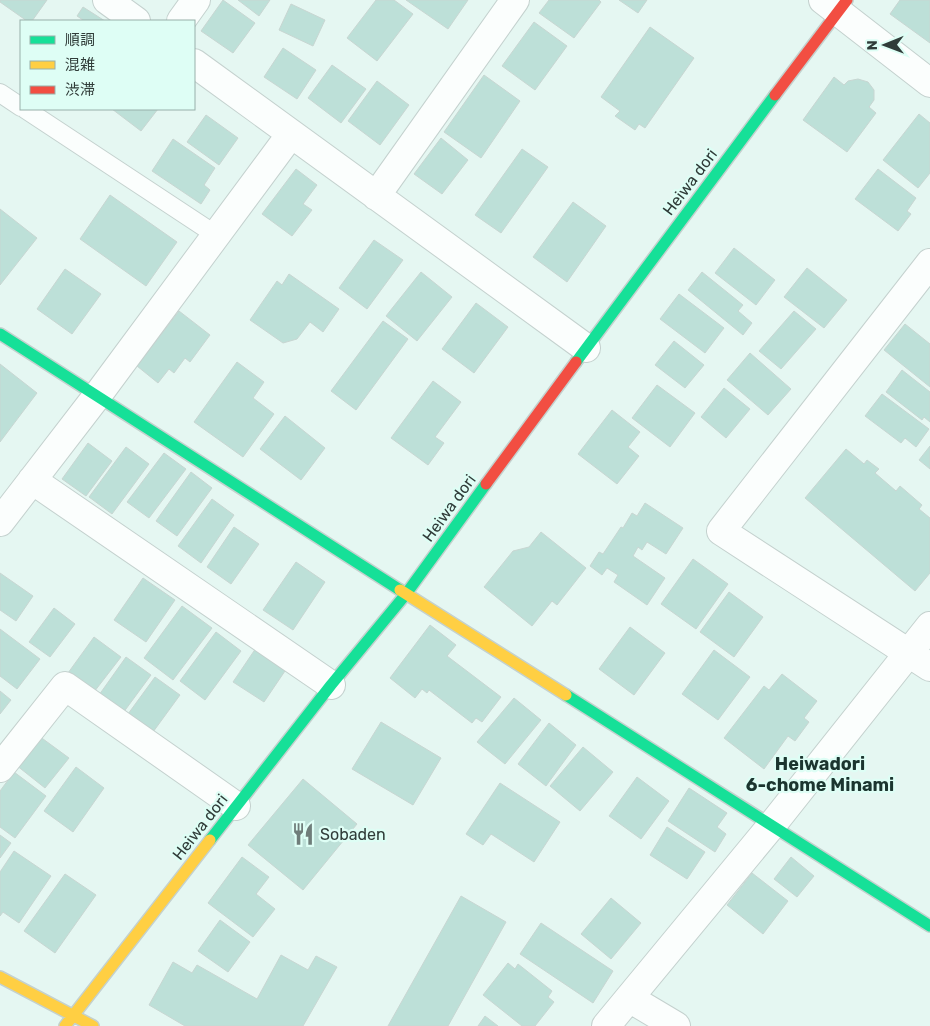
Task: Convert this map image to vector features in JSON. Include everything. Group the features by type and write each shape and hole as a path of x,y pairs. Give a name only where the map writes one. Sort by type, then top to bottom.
{"street":[{"path":"107,0 135,20"},
{"path":"182,20 196,0"},
{"path":"376,196 509,2"},
{"path":"836,4 930,83"},
{"name":"Heiwa dori","path":"66,1026 236,806 406,594 836,4"},
{"path":"195,64 586,348"},
{"path":"0,522 291,134"},
{"path":"919,660 721,531 930,263"},
{"path":"0,334 930,926"},
{"path":"32,480 331,686"},
{"path":"606,1026 772,825 919,660 930,626"},
{"path":"0,768 65,686 236,806"},
{"path":"0,977 92,1026"},
{"path":"629,998 676,1026"}],"lane":[{"path":"0,93 20,106"},
{"path":"26,110 216,235"}],"building":[{"path":"0,0 47,0 33,20 26,20 0,2"},
{"path":"223,0 255,23 233,53 201,31"},
{"path":"238,0 270,0 259,16"},
{"path":"376,0 394,0 413,14 377,61 347,38"},
{"path":"406,0 468,0 448,29"},
{"path":"549,0 599,0 601,2 574,38 539,13"},
{"path":"619,0 647,0 638,13"},
{"path":"900,0 930,0 930,43 890,14"},
{"path":"291,4 325,20 313,46 279,30"},
{"path":"83,7 103,20 83,20 77,16"},
{"path":"534,22 567,46 535,90 502,66"},
{"path":"650,27 694,58 645,128 639,124 635,130 615,116 620,111 601,97"},
{"path":"283,48 316,70 297,99 264,77"},
{"path":"332,65 366,89 341,123 308,98"},
{"path":"484,75 520,101 481,158 444,132"},
{"path":"834,77 844,85 848,81 858,79 868,82 874,90 874,100 869,107 876,113 847,152 803,120"},
{"path":"377,81 409,105 380,145 348,121"},
{"path":"113,110 157,110 141,131"},
{"path":"919,114 930,123 930,173 918,188 883,160"},
{"path":"206,115 238,138 219,165 187,142"},
{"path":"441,138 468,160 442,194 414,174"},
{"path":"173,139 215,168 204,185 210,190 201,204 152,171"},
{"path":"522,149 548,167 501,233 475,215"},
{"path":"296,169 317,185 303,204 312,210 292,236 262,214"},
{"path":"878,169 916,198 907,211 911,214 898,231 855,199"},
{"path":"110,195 177,242 146,286 80,239"},
{"path":"573,202 606,226 567,282 533,257"},
{"path":"0,209 37,238 0,285"},
{"path":"374,240 403,260 367,309 339,288"},
{"path":"734,248 775,280 756,305 715,273"},
{"path":"807,268 847,300 824,328 784,297"},
{"path":"65,269 101,294 72,334 37,309"},
{"path":"421,272 452,297 417,341 386,316"},
{"path":"702,272 743,305 738,311 752,323 743,335 688,290"},
{"path":"289,274 339,309 323,332 310,322 297,339 283,343 250,320 277,281 282,285"},
{"path":"679,294 724,328 705,353 660,319"},
{"path":"476,303 508,327 474,373 442,349"},
{"path":"179,311 210,335 190,362 185,358 174,373 169,369 158,383 137,366"},
{"path":"794,311 816,329 781,369 759,351"},
{"path":"383,321 408,339 356,410 331,391"},
{"path":"905,324 930,344 930,387 884,350"},
{"path":"674,341 704,365 685,388 655,365"},
{"path":"750,353 791,389 768,415 727,380"},
{"path":"237,362 264,382 253,398 274,414 243,457 194,422"},
{"path":"0,364 37,393 0,442"},
{"path":"902,370 930,392 930,422 924,417 922,420 886,392"},
{"path":"433,381 461,402 435,437 444,443 428,465 391,438"},
{"path":"657,385 695,413 670,447 632,418"},
{"path":"724,388 750,409 726,438 701,417"},
{"path":"882,394 929,429 916,447 905,438 901,443 865,416"},
{"path":"612,410 640,432 628,447 639,456 617,484 578,454"},
{"path":"285,416 325,448 301,480 260,449"},
{"path":"88,443 112,461 86,496 62,479"},
{"path":"930,446 930,469 919,460"},
{"path":"126,447 149,464 112,514 89,497"},
{"path":"846,449 864,464 867,460 879,469 875,473 896,491 900,486 922,505 919,509 930,518 930,573 915,591 805,498"},
{"path":"164,453 186,469 149,518 127,502"},
{"path":"191,472 212,488 177,536 156,521"},
{"path":"212,499 234,515 201,563 178,546"},
{"path":"645,503 683,528 666,554 647,542 642,550 638,547 633,556 665,578 647,605 614,582 618,575 607,568 602,575 590,566 599,552 603,554 632,513 637,516"},
{"path":"234,527 259,544 231,584 207,567"},
{"path":"541,532 586,568 557,605 552,601 532,626 484,587 513,551 529,547"},
{"path":"693,559 728,584 696,629 661,604"},
{"path":"296,562 325,582 293,630 263,610"},
{"path":"0,573 33,596 16,621 0,610"},
{"path":"143,578 175,600 146,642 114,620"},
{"path":"729,592 763,617 734,657 700,632"},
{"path":"182,606 212,628 173,680 144,658"},
{"path":"54,608 75,624 50,657 29,642"},
{"path":"430,625 456,645 447,656 501,697 482,722 476,718 472,723 429,690 427,693 422,689 415,698 390,678"},
{"path":"630,627 665,653 634,695 599,669"},
{"path":"0,629 40,659 17,689 0,676"},
{"path":"216,632 241,651 205,700 180,681"},
{"path":"94,637 121,657 94,692 68,673"},
{"path":"256,648 287,668 264,702 233,682"},
{"path":"714,650 750,677 718,720 682,694"},
{"path":"126,657 151,675 123,713 99,695"},
{"path":"782,674 817,701 804,718 809,722 795,741 788,736 764,769 724,738 764,686 769,690"},
{"path":"155,677 180,695 153,732 128,714"},
{"path":"0,691 11,700 0,714"},
{"path":"514,698 541,720 505,764 477,742"},
{"path":"381,722 441,758 413,805 352,769"},
{"path":"549,723 576,745 546,786 518,764"},
{"path":"39,736 69,758 45,788 16,765"},
{"path":"583,747 613,772 580,811 550,786"},
{"path":"76,767 104,788 73,832 44,811"},
{"path":"14,772 46,796 15,838 0,827 0,791"},
{"path":"637,777 669,801 641,839 609,816"},
{"name":"Sobaden","path":"303,779 357,824 303,890 248,845"},
{"path":"500,783 560,822 534,862 491,834 483,845 466,834"},
{"path":"689,788 727,813 717,827 726,834 715,852 668,821"},
{"path":"667,827 705,852 687,879 650,855"},
{"path":"0,835 11,843 0,858"},
{"path":"14,851 51,876 19,923 3,912 0,916 0,872"},
{"path":"242,857 269,877 256,894 275,909 253,937 208,903"},
{"path":"791,857 814,876 797,897 774,879"},
{"path":"752,873 788,901 763,934 727,905"},
{"path":"65,874 96,895 55,953 24,931"},
{"path":"461,896 506,922 448,1026 388,1026"},
{"path":"611,898 641,923 611,959 581,934"},
{"path":"220,920 250,942 228,972 198,951"},
{"path":"541,923 613,971 593,1003 520,954"},
{"path":"281,955 308,970 316,956 337,967 303,1026 185,1026 149,1005 173,962 192,973 197,965 257,999"},
{"path":"508,963 515,969 518,964 552,991 548,997 554,1002 535,1026 522,1026 483,995"},
{"path":"485,1016 498,1026 478,1026"}],"traffic: fast":[{"path":"576,362 775,95"},
{"path":"0,334 400,590"},
{"path":"210,840 331,685 406,594 486,484"},
{"path":"566,695 930,926"}],"traffic: slow":[{"path":"400,590 566,695"},
{"path":"65,1026 210,840"},
{"path":"0,977 93,1026"}],"traffic: jam":[{"path":"775,95 847,0"},
{"path":"486,484 576,362"}],"place":[{"name":"Sobaden","path":"303,834"}],"district":[{"name":"Heiwadori 6-chome Minami","path":"820,774"}]}
